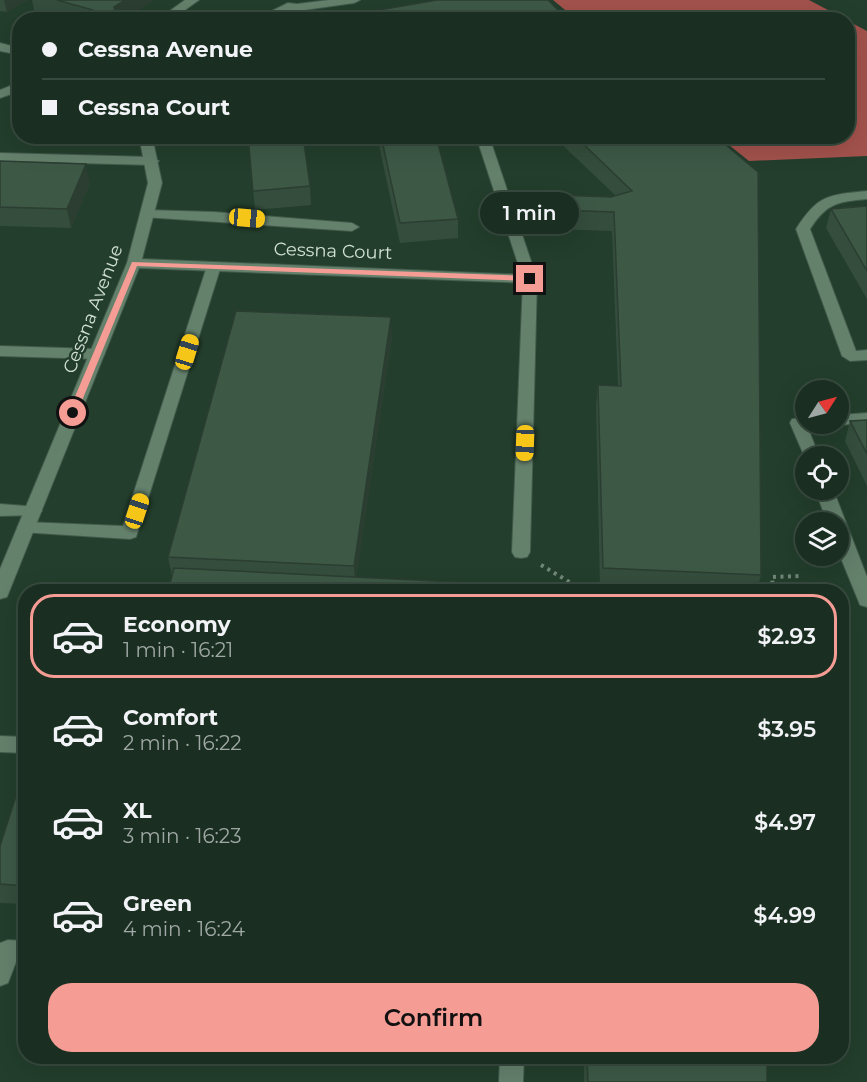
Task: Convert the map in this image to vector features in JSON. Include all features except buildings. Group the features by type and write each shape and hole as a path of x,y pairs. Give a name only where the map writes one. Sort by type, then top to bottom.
{"street":[{"path":"174,12 193,0"},
{"path":"276,12 303,0"},
{"path":"281,10 354,0"},
{"name":"Cessna Avenue","path":"0,592 134,263 155,183 151,144"},
{"path":"485,144 530,279 521,552"},
{"path":"0,157 152,161"},
{"path":"867,195 838,198 816,209 803,229 850,356 867,355"},
{"path":"148,214 214,216 352,227"},
{"name":"Cessna Court","path":"134,263 530,279"},
{"path":"0,510 29,520 130,534 214,266"},
{"path":"0,351 97,354"},
{"path":"849,419 867,418"},
{"path":"849,555 867,600"},
{"path":"0,744 18,745"},
{"path":"0,975 8,951 18,952"},
{"path":"511,1082 512,1064"}],"path":[{"path":"521,552 572,584"},
{"path":"772,584 772,577 798,576"}],"shaded area":[{"path":"553,0 809,0 832,12 568,12"},
{"path":"855,25 867,31 867,156 749,161 728,144 855,144"}],"route":[{"path":"73,413 134,263 530,279"}]}
